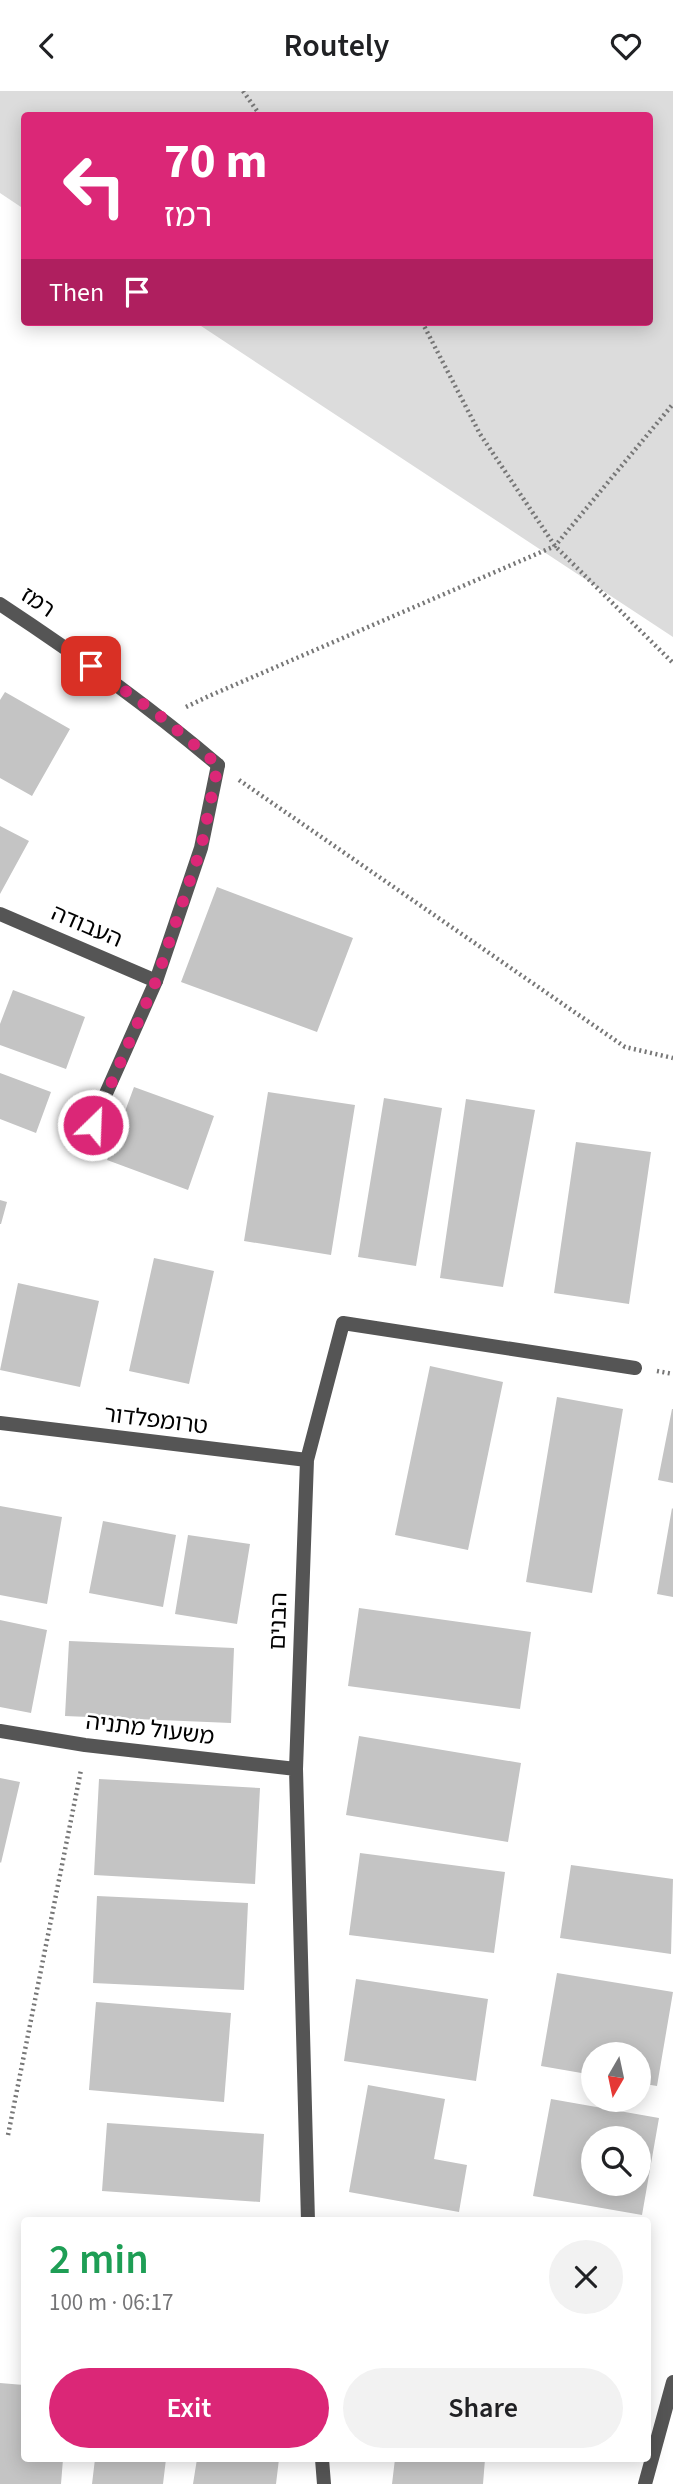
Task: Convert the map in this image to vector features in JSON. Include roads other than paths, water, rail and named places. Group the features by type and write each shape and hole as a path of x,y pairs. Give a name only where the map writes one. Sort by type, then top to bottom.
{"street":[{"name":"רמז","path":"0,604 110,678 218,765 201,848 156,981"},
{"name":"העבודה","path":"0,914 156,981"},
{"path":"93,1125 156,981"},
{"name":"הבנים","path":"308,2217 296,1769 307,1460 343,1323 635,1368"},
{"name":"טרומפלדור","path":"0,1423 307,1460"},
{"name":"משעול מתניה","path":"0,1731 85,1745 296,1769"},
{"path":"651,2461 673,2382"},
{"path":"651,2415 663,2416"},
{"path":"323,2462 324,2484"},
{"path":"645,2484 651,2462"}]}
